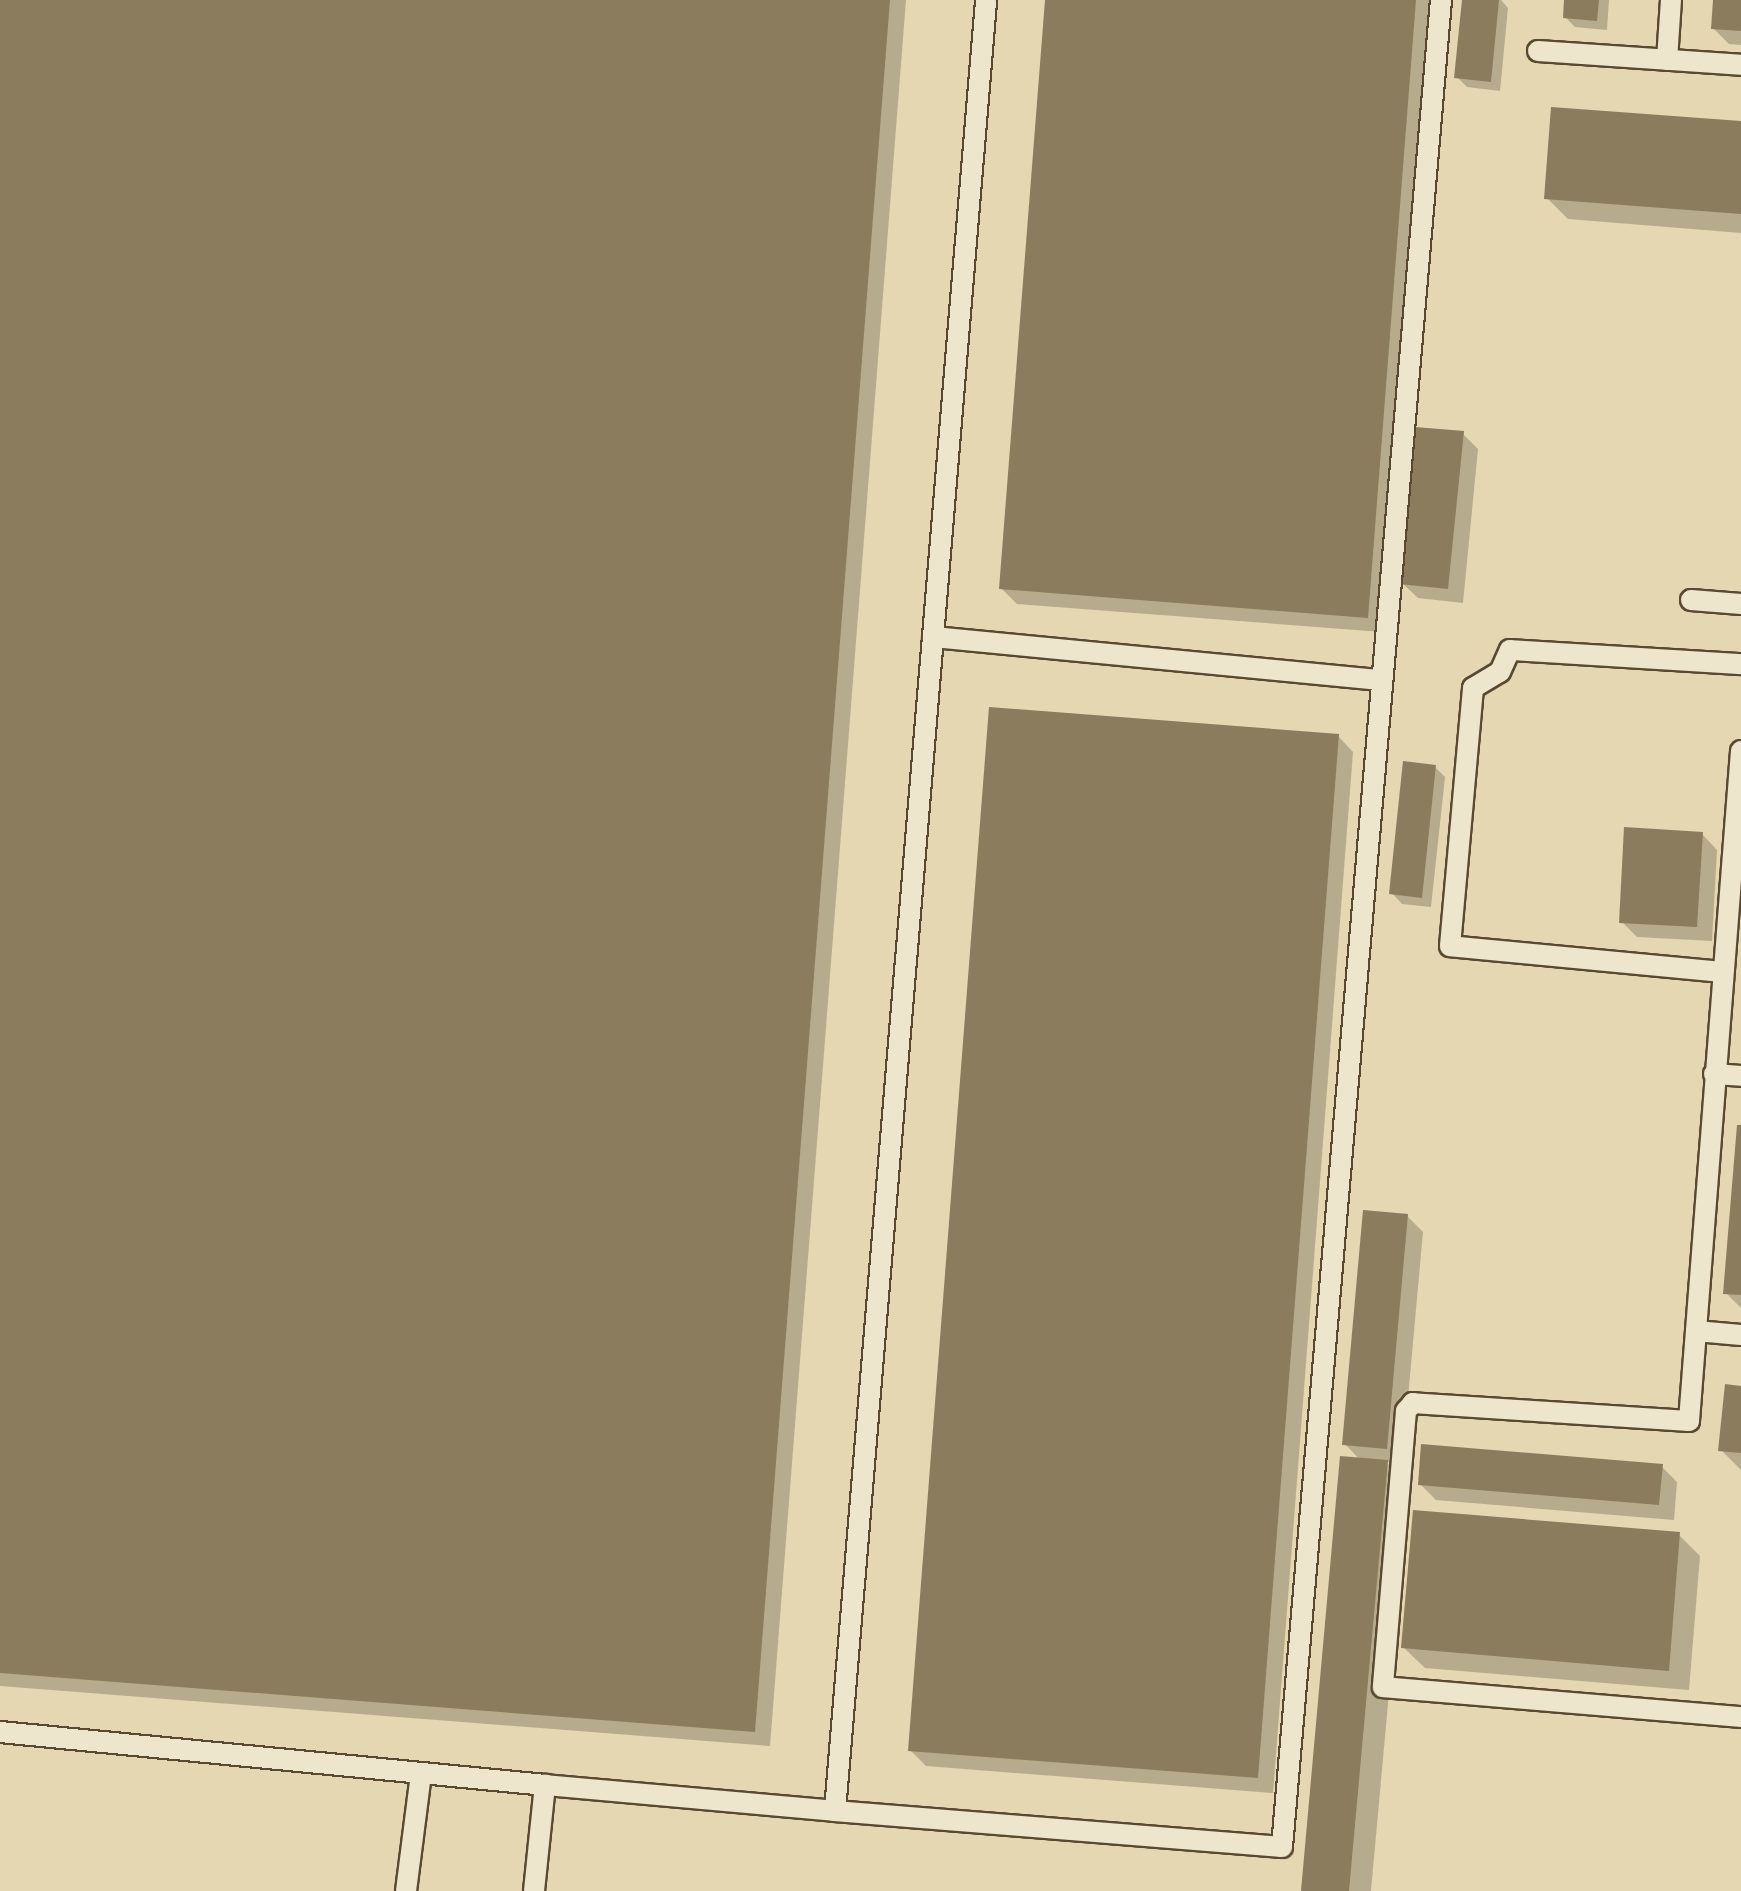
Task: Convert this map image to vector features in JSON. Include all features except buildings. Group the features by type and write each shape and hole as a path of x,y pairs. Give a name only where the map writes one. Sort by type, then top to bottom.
{"lane":[{"path":"835,1811 986,0"},
{"path":"0,1732 421,1774 1282,1847 1441,0"},
{"path":"1667,60 1671,0"},
{"path":"1538,51 1741,65"},
{"path":"1690,600 1741,604"},
{"path":"933,638 1380,680"},
{"path":"1723,972 1450,946 1473,688 1500,672 1510,650 1741,664"},
{"path":"1741,752 1689,1422 1412,1403 1406,1412 1383,1687 1741,1717"},
{"path":"1714,1074 1741,1076"},
{"path":"1696,1331 1741,1335"},
{"path":"406,1891 421,1774"},
{"path":"534,1891 545,1785"}]}
